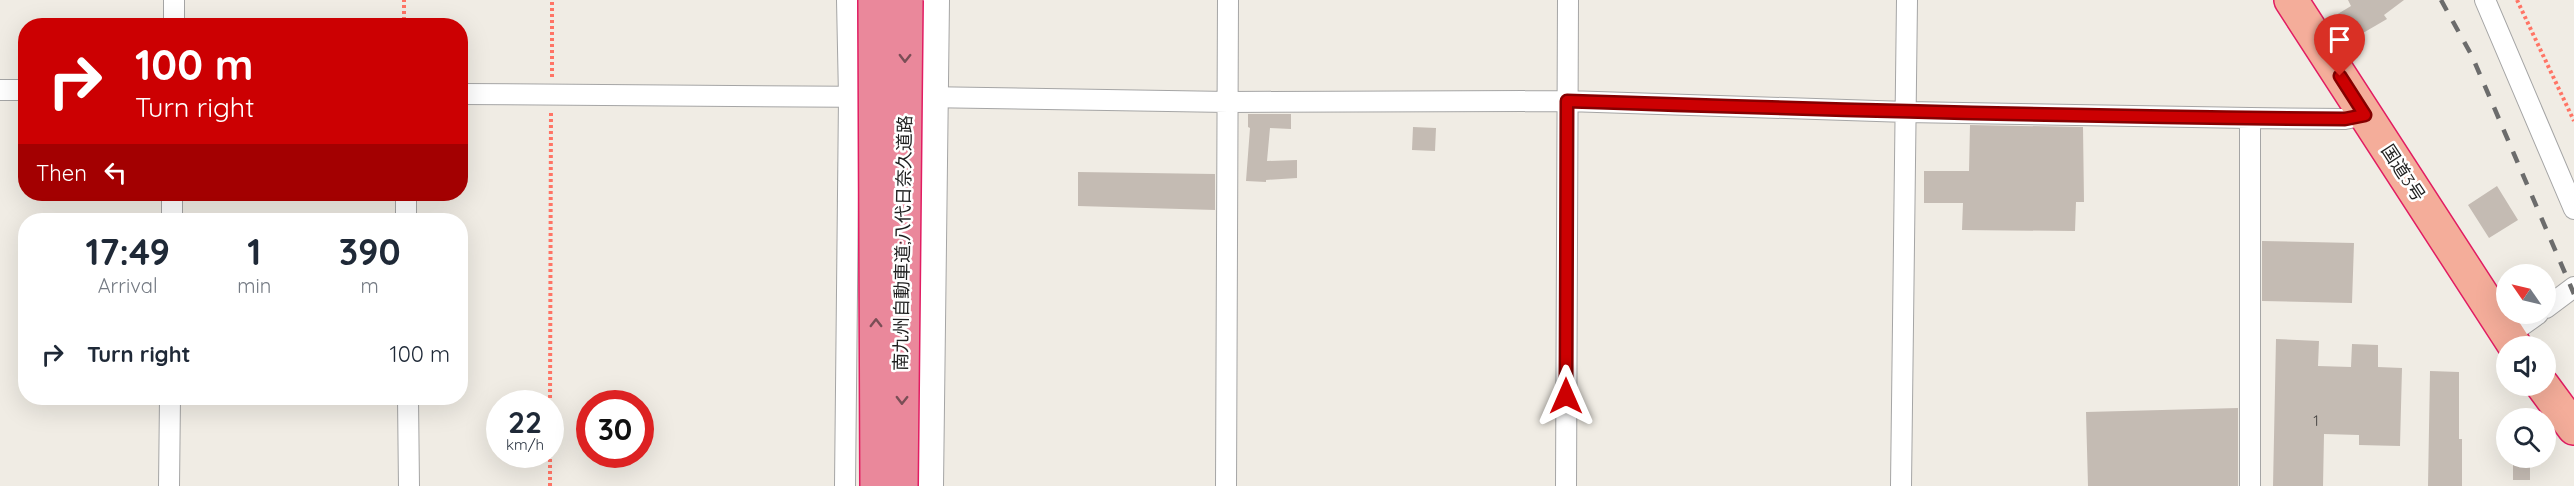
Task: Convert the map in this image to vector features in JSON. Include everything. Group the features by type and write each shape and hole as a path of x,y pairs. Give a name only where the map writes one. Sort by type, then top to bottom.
{"highway":[{"name":"南九州自動車道;八代日奈久道路","path":"875,0 877,486"},
{"name":"南九州自動車道;八代日奈久道路","path":"901,486 906,0"},
{"name":"国道3号","path":"2291,0 2508,336"},
{"path":"2550,396 2574,428"}],"street":[{"path":"174,0 174,18"},
{"path":"845,486 849,97 847,0"},
{"path":"930,486 933,97 936,0"},
{"path":"1226,486 1228,0"},
{"path":"1566,486 1568,0"},
{"path":"1901,486 1907,0"},
{"path":"2485,0 2574,209"},
{"path":"0,90 18,90"},
{"path":"468,94 933,97 1228,102 1567,101 1907,112 2345,119 2365,115"},
{"path":"2250,118 2250,486"},
{"path":"2556,300 2574,287"},
{"path":"2516,336 2528,324"},
{"path":"169,486 170,405"},
{"path":"408,405 409,486"}],"path":[{"path":"404,0 404,18"},
{"path":"550,390 552,0"},
{"path":"2517,0 2574,122"},
{"path":"549,486 550,468"}],"building":[{"path":"2348,0 2404,0 2384,15 2387,19 2351,40 2336,15 2351,6"},
{"path":"1248,114 1291,114 1291,129 1270,128 1267,161 1297,160 1297,178 1266,180 1266,182 1246,181 1250,128 1248,127"},
{"path":"1970,125 2083,127 2084,202 2076,202 2075,231 1962,230 1963,203 1924,203 1924,171 1969,171"},
{"path":"1413,127 1436,128 1435,151 1412,150"},
{"path":"1078,172 1215,174 1215,210 1078,206"},
{"path":"2497,186 2518,220 2489,238 2468,205"},
{"path":"2262,241 2354,243 2352,303 2262,301"},
{"path":"2276,339 2319,341 2318,366 2351,367 2352,344 2378,345 2378,367 2402,368 2400,446 2359,445 2359,435 2324,434 2323,486 2273,486"},
{"path":"2430,371 2459,372 2462,486 2428,486"},
{"path":"2238,408 2238,486 2088,486 2086,412"},
{"path":"2513,468 2530,468 2530,480 2513,480"}],"railway":[{"path":"2441,0 2472,56 2574,294"}],"route":[{"path":"1566,396 1567,101 1907,112 2204,118 2345,119 2365,115 2340,76"}]}
